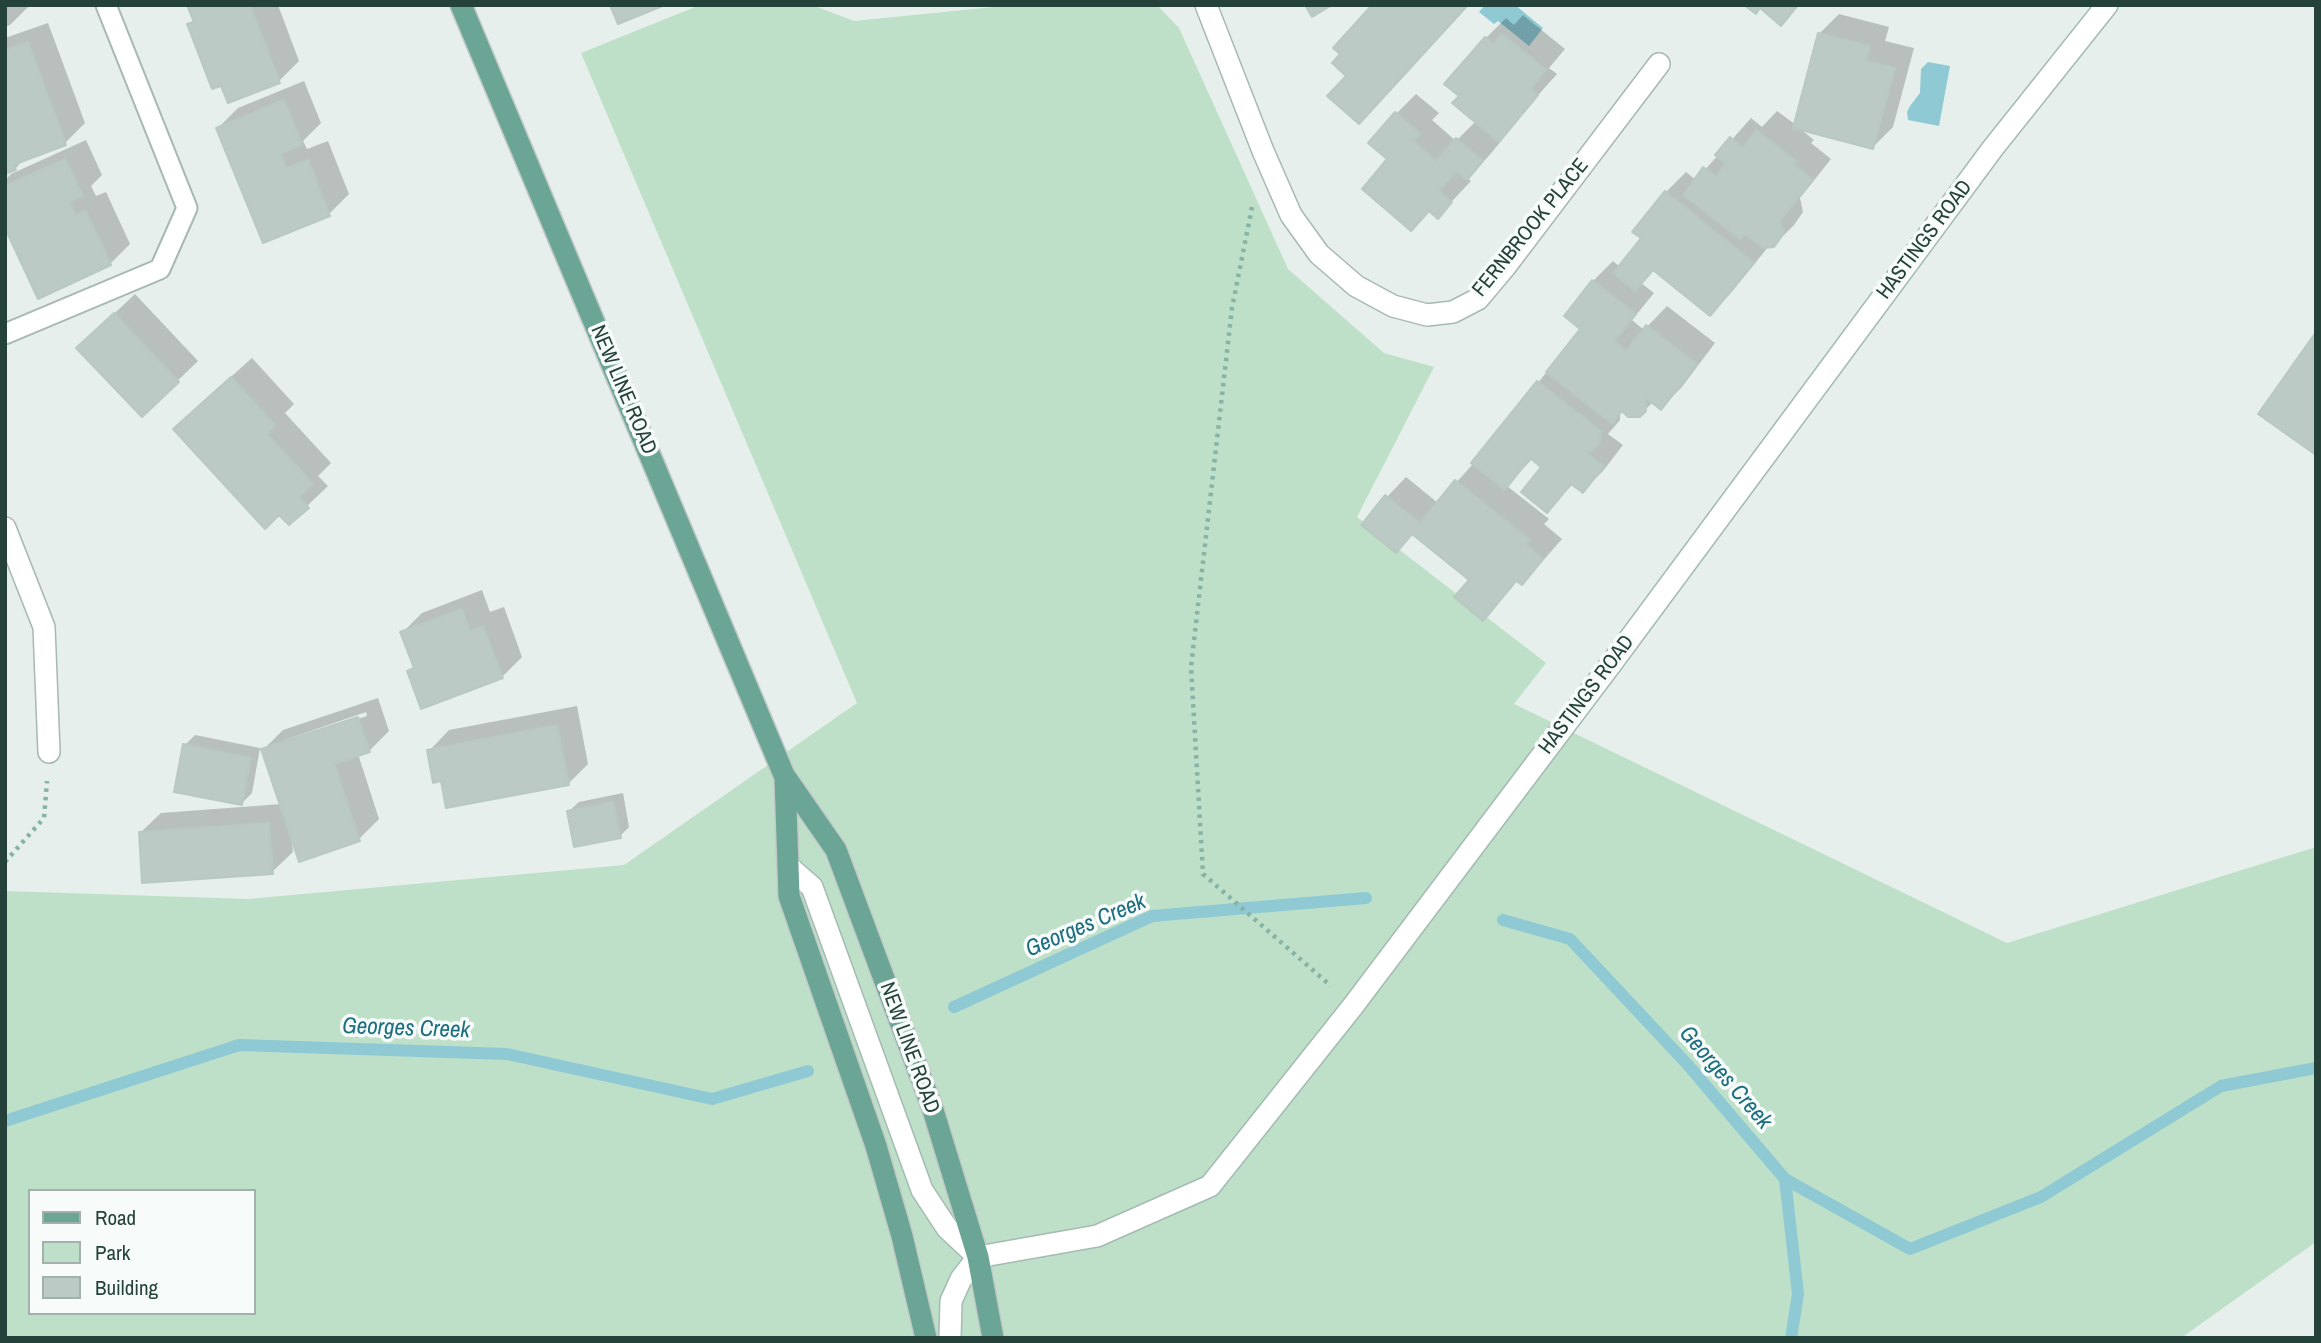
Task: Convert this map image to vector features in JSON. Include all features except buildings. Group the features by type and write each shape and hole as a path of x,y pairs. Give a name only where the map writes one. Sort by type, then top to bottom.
{"main road":[{"name":"NEW LINE ROAD","path":"461,5 784,775 836,849 933,1110 978,1257 993,1338"},
{"name":"FERNBROOK PLACE","path":"1206,5 1291,215 1319,254 1356,286 1393,306 1427,315 1453,312 1478,299 1659,64"},
{"name":"HASTINGS ROAD","path":"978,1257 1097,1236 1210,1186 1353,1006 1611,664 1993,148 2107,5"},
{"path":"5,528 44,628 49,752"},
{"name":"NEW LINE ROAD","path":"784,775 789,896 876,1146 902,1236 926,1338"},
{"path":"789,867 812,887 922,1190 947,1228 978,1257 961,1279 951,1301 950,1338"}],"lane":[{"path":"5,334 160,269 187,208 106,5"}],"path":[{"path":"1253,201 1232,308 1191,667 1203,874 1353,1006"},
{"path":"5,862 44,818 49,752"}],"green space":[{"path":"700,5 812,5 854,21 1014,5 1157,5 1179,28 1288,269 1384,353 1434,367 1357,517 1546,663 1514,704 2007,943 2316,847 2316,1242 2181,1338 5,1338 5,891 248,899 624,865 857,703 581,53"}],"water":[{"path":"1485,5 1515,5 1543,28 1529,46 1498,21 1494,24 1479,12"},
{"path":"1928,62 1950,66 1939,126 1908,120 1907,112 1920,93 1921,69"}],"waterway":[{"name":"Georges Creek","path":"954,1007 1152,916 1366,898"},
{"name":"Georges Creek","path":"1503,920 1570,939 1688,1065 1785,1179 1798,1294 1791,1338"},
{"name":"Georges Creek","path":"5,1121 239,1045 507,1054 712,1099 808,1071"},
{"path":"1785,1179 1910,1249 2041,1197 2221,1086 2316,1068"}]}
